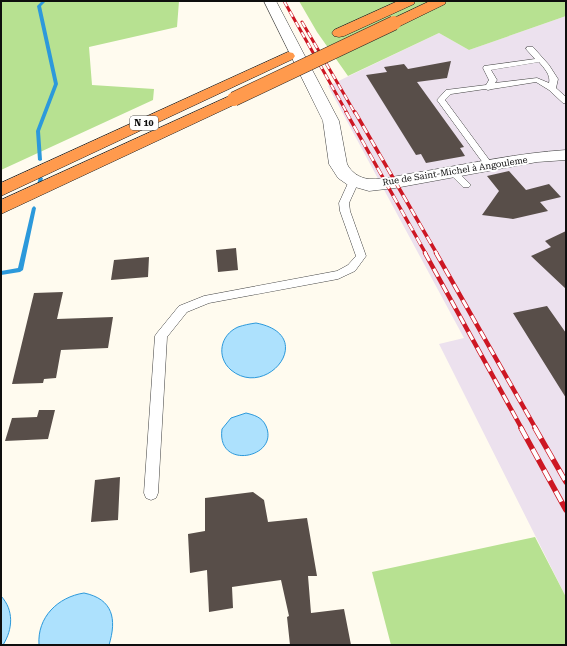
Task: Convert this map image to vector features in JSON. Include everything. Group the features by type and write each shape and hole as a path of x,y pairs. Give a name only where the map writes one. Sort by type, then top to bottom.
{"highway":[{"path":"324,40 409,1"},
{"name":"N 10","path":"1,208 440,1"},
{"name":"N 10","path":"1,190 310,46"}],"street":[{"path":"270,1 331,121 338,164 344,174 354,182"},
{"name":"Rue de Saint-Michel à Angouleme","path":"354,182 369,185 537,157 566,155"}],"lane":[{"path":"530,49 548,68 554,79 552,88"},
{"path":"488,88 493,80 487,68 540,60"},
{"path":"489,166 441,100 449,92 488,88 537,80 552,88 566,101"},
{"path":"453,172 466,185"},
{"path":"151,493 162,336 183,309 208,299 338,276 349,271 358,264 361,256 345,211 344,203 354,182"}],"shaded area":[{"path":"566,16 566,597 439,344 464,338 328,86 439,33 469,50"}],"green space":[{"path":"1,1 179,1 177,27 89,47 92,85 154,89 153,100 1,170"},
{"path":"299,1 566,1 566,16 469,50 439,33 348,76 317,32"},
{"path":"535,537 566,597 566,645 391,645 372,572"}],"water":[{"path":"256,323 274,330 284,340 285,351 281,362 271,371 259,377 245,377 231,370 226,365 223,359 222,347 227,335 232,331 240,326"},
{"path":"246,413 262,420 266,426 268,437 264,446 257,452 247,455 237,455 228,451 223,442 222,429 231,418"},
{"path":"84,593 94,596 107,605 113,627 109,645 39,645 39,635 42,626 51,610 66,599"},
{"path":"1,596 8,607 11,620 9,633 3,645 1,645"}],"building":[{"path":"451,61 447,78 417,82 464,147 460,148 465,156 426,163 421,154 416,155 366,75 387,72 384,67 404,64 408,69"},
{"path":"509,171 526,190 549,184 561,197 540,202 548,211 513,219 482,215 499,191 487,176"},
{"path":"566,231 566,289 531,256 551,247 545,241"},
{"path":"236,248 238,270 218,272 216,250"},
{"path":"149,257 148,277 111,280 114,260"},
{"path":"63,292 57,319 113,317 108,348 61,350 56,378 44,379 43,383 12,384 34,293"},
{"path":"547,306 566,333 566,398 513,313"},
{"path":"39,410 55,410 48,439 5,441 12,418 37,417"},
{"path":"120,477 118,520 91,522 95,480"},
{"path":"253,492 264,500 268,522 307,518 317,576 308,576 311,613 344,609 351,645 290,645 287,617 289,616 281,580 232,587 233,608 209,612 207,570 190,573 188,534 205,531 205,498"}],"waterway":[{"path":"40,160 38,131 56,84 39,6 44,1"},
{"path":"39,185 41,178"},
{"path":"1,273 20,270 34,208"}],"railway":[{"path":"284,1 347,113"},
{"path":"302,22 355,113"},
{"path":"346,112 426,254"},
{"path":"355,112 437,254"},
{"path":"425,253 522,429"},
{"path":"436,253 536,429"},
{"path":"521,428 566,510"},
{"path":"535,428 566,482"}]}
